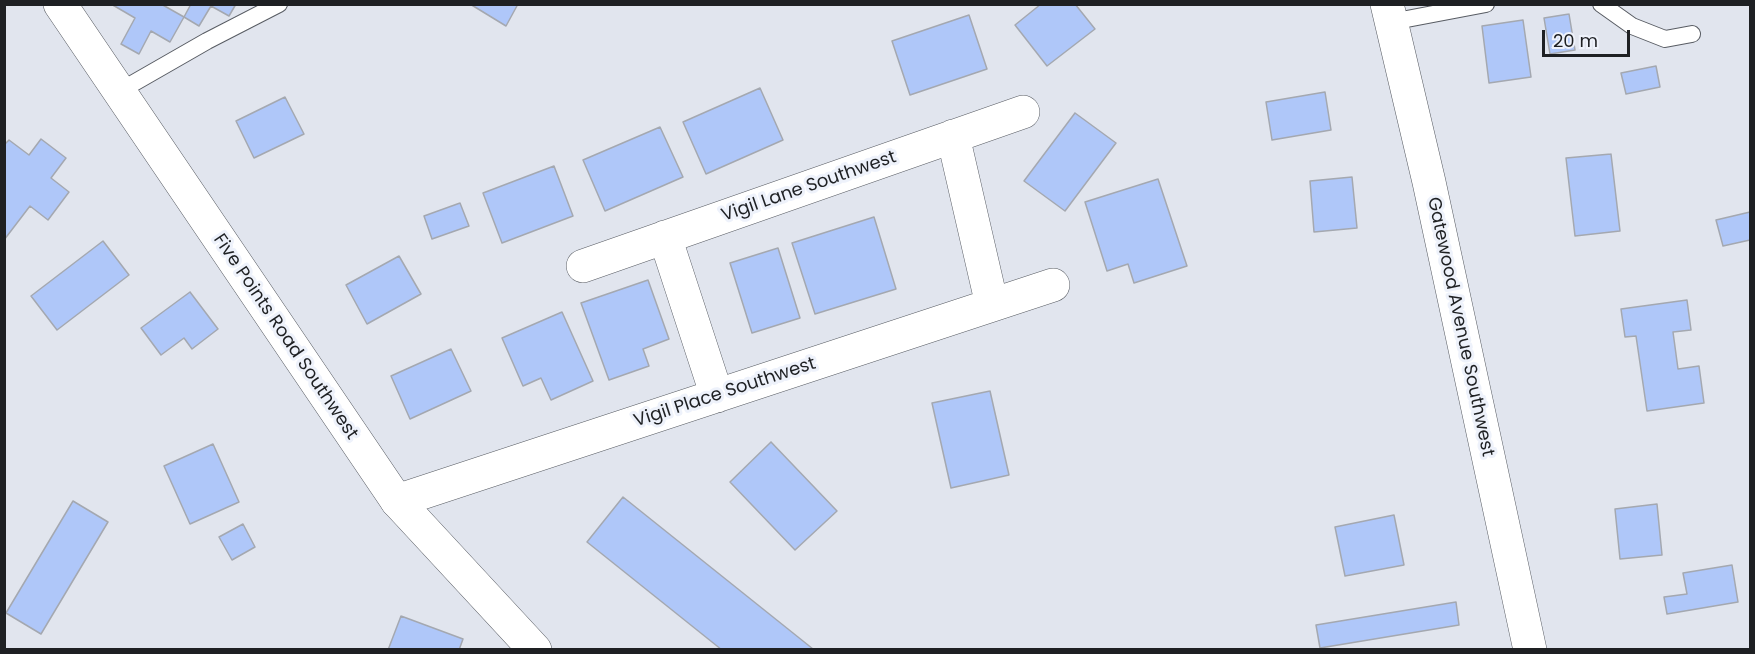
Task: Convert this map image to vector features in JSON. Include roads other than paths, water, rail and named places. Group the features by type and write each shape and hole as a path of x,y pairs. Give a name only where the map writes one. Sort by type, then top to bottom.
{"street":[{"name":"Five Points Road Southwest","path":"60,4 397,501 535,650"},
{"name":"Gatewood Avenue Southwest","path":"1389,13 1429,182 1530,650"},
{"name":"Vigil Lane Southwest","path":"583,266 1023,112"},
{"path":"953,136 992,305"},
{"path":"664,237 717,396"},
{"name":"Vigil Place Southwest","path":"397,501 1053,285"}],"lane":[{"path":"118,92 207,41 279,4"},
{"path":"1389,13 1486,4"},
{"path":"1601,4 1632,26 1665,39 1692,34"}]}
